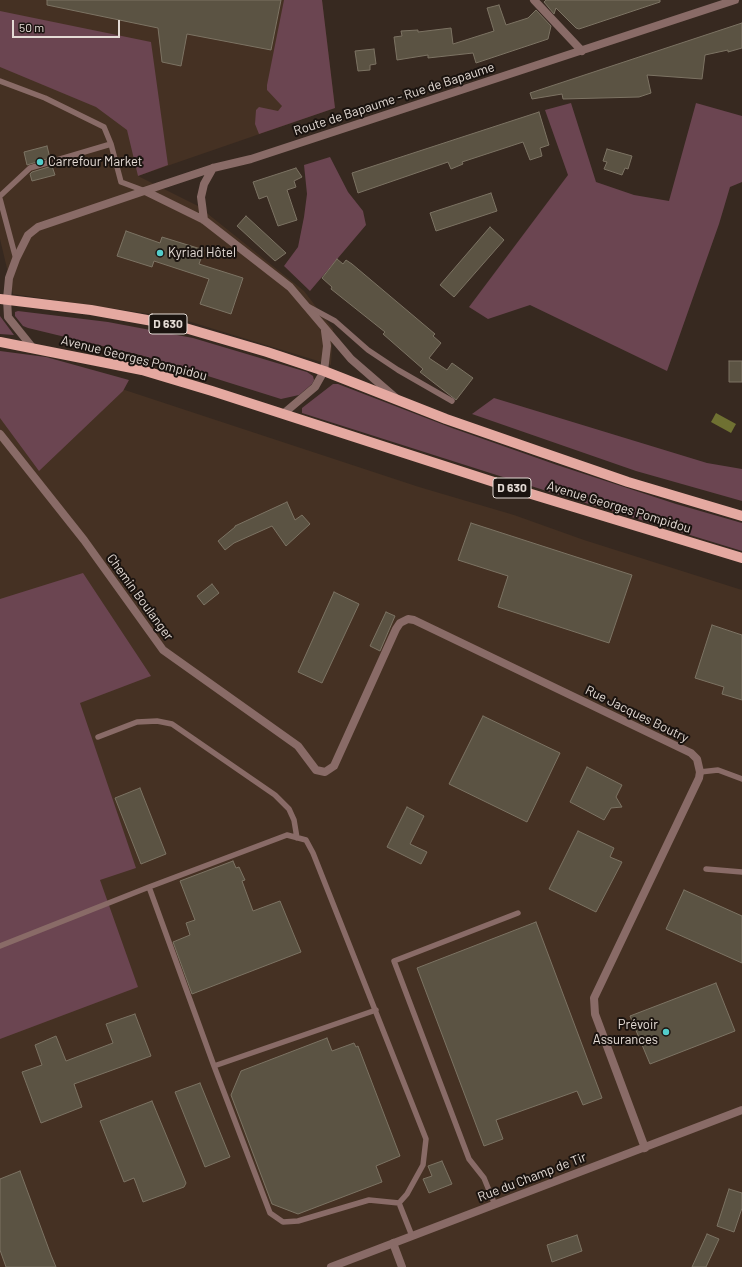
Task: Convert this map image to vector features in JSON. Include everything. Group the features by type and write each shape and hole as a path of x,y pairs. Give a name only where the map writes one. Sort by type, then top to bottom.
{"main road":[{"name":"Avenue Georges Pompidou","path":"3,299 90,310 175,325 324,371 397,398 446,419 628,482 742,516"},
{"name":"Avenue Georges Pompidou","path":"0,342 32,347 142,370 212,391 528,493 742,558"}],"street":[{"path":"534,0 582,51"},
{"name":"Route de Bapaume - Rue de Bapaume","path":"16,258 28,235 33,230 51,222 213,168 251,159 735,0"},
{"path":"204,220 201,197 204,184 213,168"},
{"path":"145,191 204,220 290,287 307,306 325,331 351,359 397,398"},
{"path":"16,258 8,278 3,299 8,317 32,347"},
{"path":"0,282 8,278"},
{"path":"283,414 315,387 324,371 327,346 325,331"},
{"name":"Chemin Boulanger","path":"0,434 84,540 163,650 298,746 316,770 325,772"},
{"name":"Rue Jacques Boutry","path":"325,772 337,760 396,629 400,623 408,619 420,623 691,753 697,759 700,772"},
{"path":"645,1148 595,1014 594,998 700,778 700,772"},
{"name":"Rue du Champ de Tir","path":"331,1267 742,1110"},
{"path":"393,1243 402,1267"}],"lane":[{"path":"0,80 45,98 104,126 111,144 121,182 145,191"},
{"path":"0,196 30,168 111,144"},
{"path":"0,199 16,258"},
{"path":"307,306 335,321 368,350 398,370 452,401"},
{"path":"98,737 137,722 172,724 275,794 289,809 294,820 297,838"},
{"path":"700,772 718,770 742,779"},
{"path":"0,946 149,887 287,835 306,840 313,853 426,1139 423,1165 407,1194 399,1203"},
{"path":"706,869 742,872"},
{"path":"149,887 214,1066 270,1213 283,1222 298,1221 369,1200 399,1203"},
{"path":"495,1205 484,1178 469,1159 394,961 518,913"},
{"path":"214,1066 376,1010"},
{"path":"399,1203 412,1236"}],"shaded area":[{"path":"0,0 322,0 335,108 138,176 198,206 304,291 333,329 331,365 178,318 13,294 0,239"},
{"path":"284,0 322,0 335,108 259,134 255,124 256,110 259,107 278,111 282,106 267,90 267,85"},
{"path":"0,11 151,42 168,165 138,176 127,130 96,107 0,67"},
{"path":"571,103 596,182 634,195 669,201 696,103 742,116 742,182 730,187 719,224 667,371 530,305 488,319 469,307 568,175 545,110"},
{"path":"330,157 348,192 363,211 366,225 310,291 284,266 298,247 304,217 307,194 304,165"},
{"path":"18,311 108,322 193,338 307,372 313,376 314,380 312,384 299,395 281,399 144,356 28,328 23,326 15,316 15,312"},
{"path":"0,316 14,335 0,334"},
{"path":"0,351 46,357 129,380 123,391 39,471 0,418"},
{"path":"0,358 49,365 419,487 514,515 584,540 742,590 742,1267 0,1267"},
{"path":"333,384 338,384 452,428 557,465 676,504 742,523 742,551 553,493 302,413 302,408"},
{"path":"494,398 707,463 742,469 742,501 636,471 472,414"},
{"path":"716,413 736,424 731,433 711,422"},
{"path":"83,573 151,676 80,703 136,868 100,880 138,987 0,1039 0,599"}],"building":[{"path":"47,0 281,0 271,50 187,34 181,66 162,62 158,28 47,5"},
{"path":"546,0 660,0 660,2 579,29 576,28 556,8 554,14 544,2"},
{"path":"499,5 506,25 528,18 536,10 551,26 548,39 476,63 473,53 428,58 428,55 397,60 394,37 402,36 401,31 418,30 418,32 451,28 453,44 494,31 487,8"},
{"path":"742,23 742,48 728,52 728,50 705,55 702,79 647,75 651,93 639,97 563,99 562,94 532,99 530,93"},
{"path":"374,49 376,64 370,65 370,70 358,71 355,51"},
{"path":"539,112 549,145 540,148 542,156 530,160 523,142 462,162 463,164 451,169 448,162 358,193 352,173"},
{"path":"47,146 50,158 27,165 24,152"},
{"path":"607,149 632,156 628,169 625,168 622,175 604,169 607,162 603,161"},
{"path":"52,166 55,175 32,181 30,174 32,172"},
{"path":"296,168 302,177 294,181 296,187 287,190 297,220 278,226 267,196 259,199 253,182"},
{"path":"491,193 497,211 436,231 430,213"},
{"path":"246,216 286,253 275,261 237,226"},
{"path":"490,227 504,240 454,297 440,285"},
{"path":"126,231 160,243 162,237 204,250 199,264 243,278 231,314 200,304 209,279 154,261 152,267 117,256"},
{"path":"337,259 343,264 346,260 352,264 435,334 433,336 441,343 429,358 447,370 452,363 473,378 456,400 420,372 423,369 383,334 385,332 331,289 332,287 322,278"},
{"path":"729,361 742,361 742,382 729,382"},
{"path":"287,502 295,520 302,515 310,524 286,546 272,526 234,543 225,550 218,541 235,526"},
{"path":"471,523 632,575 609,643 498,607 508,576 458,560"},
{"path":"212,584 219,593 204,605 197,596"},
{"path":"334,592 359,604 322,683 298,672"},
{"path":"386,612 395,616 380,651 370,646"},
{"path":"712,625 742,635 742,700 722,694 724,687 695,678"},
{"path":"483,716 560,753 527,822 449,784"},
{"path":"587,767 622,785 616,797 622,807 611,808 604,820 570,802"},
{"path":"140,788 166,854 141,864 115,798"},
{"path":"407,807 424,816 410,844 427,852 421,864 387,847"},
{"path":"578,831 614,848 610,857 622,862 596,912 549,889"},
{"path":"233,861 236,868 239,867 245,880 242,881 253,911 280,901 301,952 192,994 173,942 190,935 186,923 195,920 180,881"},
{"path":"684,890 742,916 742,963 666,929"},
{"path":"536,922 602,1098 583,1105 577,1091 496,1120 503,1139 484,1146 417,968"},
{"path":"716,983 735,1031 650,1064 630,1016"},
{"path":"135,1014 151,1056 74,1084 82,1107 41,1123 22,1072 42,1065 35,1045 56,1036 66,1061 113,1043 106,1024"},
{"path":"327,1038 332,1051 354,1043 356,1047 358,1046 400,1156 376,1166 382,1182 298,1214 272,1204 231,1095 241,1071"},
{"path":"200,1083 230,1157 205,1167 175,1092"},
{"path":"152,1101 186,1183 184,1187 143,1202 134,1178 124,1182 100,1121"},
{"path":"442,1161 452,1184 429,1193 423,1179 432,1176 428,1166"},
{"path":"20,1171 56,1267 6,1267 0,1250 0,1179"},
{"path":"729,1189 742,1193 742,1208 734,1232 717,1226"},
{"path":"707,1234 719,1239 706,1267 692,1267"},
{"path":"577,1235 582,1251 552,1262 547,1245"}],"place":[{"name":"Carrefour Market","path":"40,162"},
{"name":"Kyriad Hôtel","path":"160,253"},
{"name":"Prévoir Assurances","path":"666,1032"}]}
